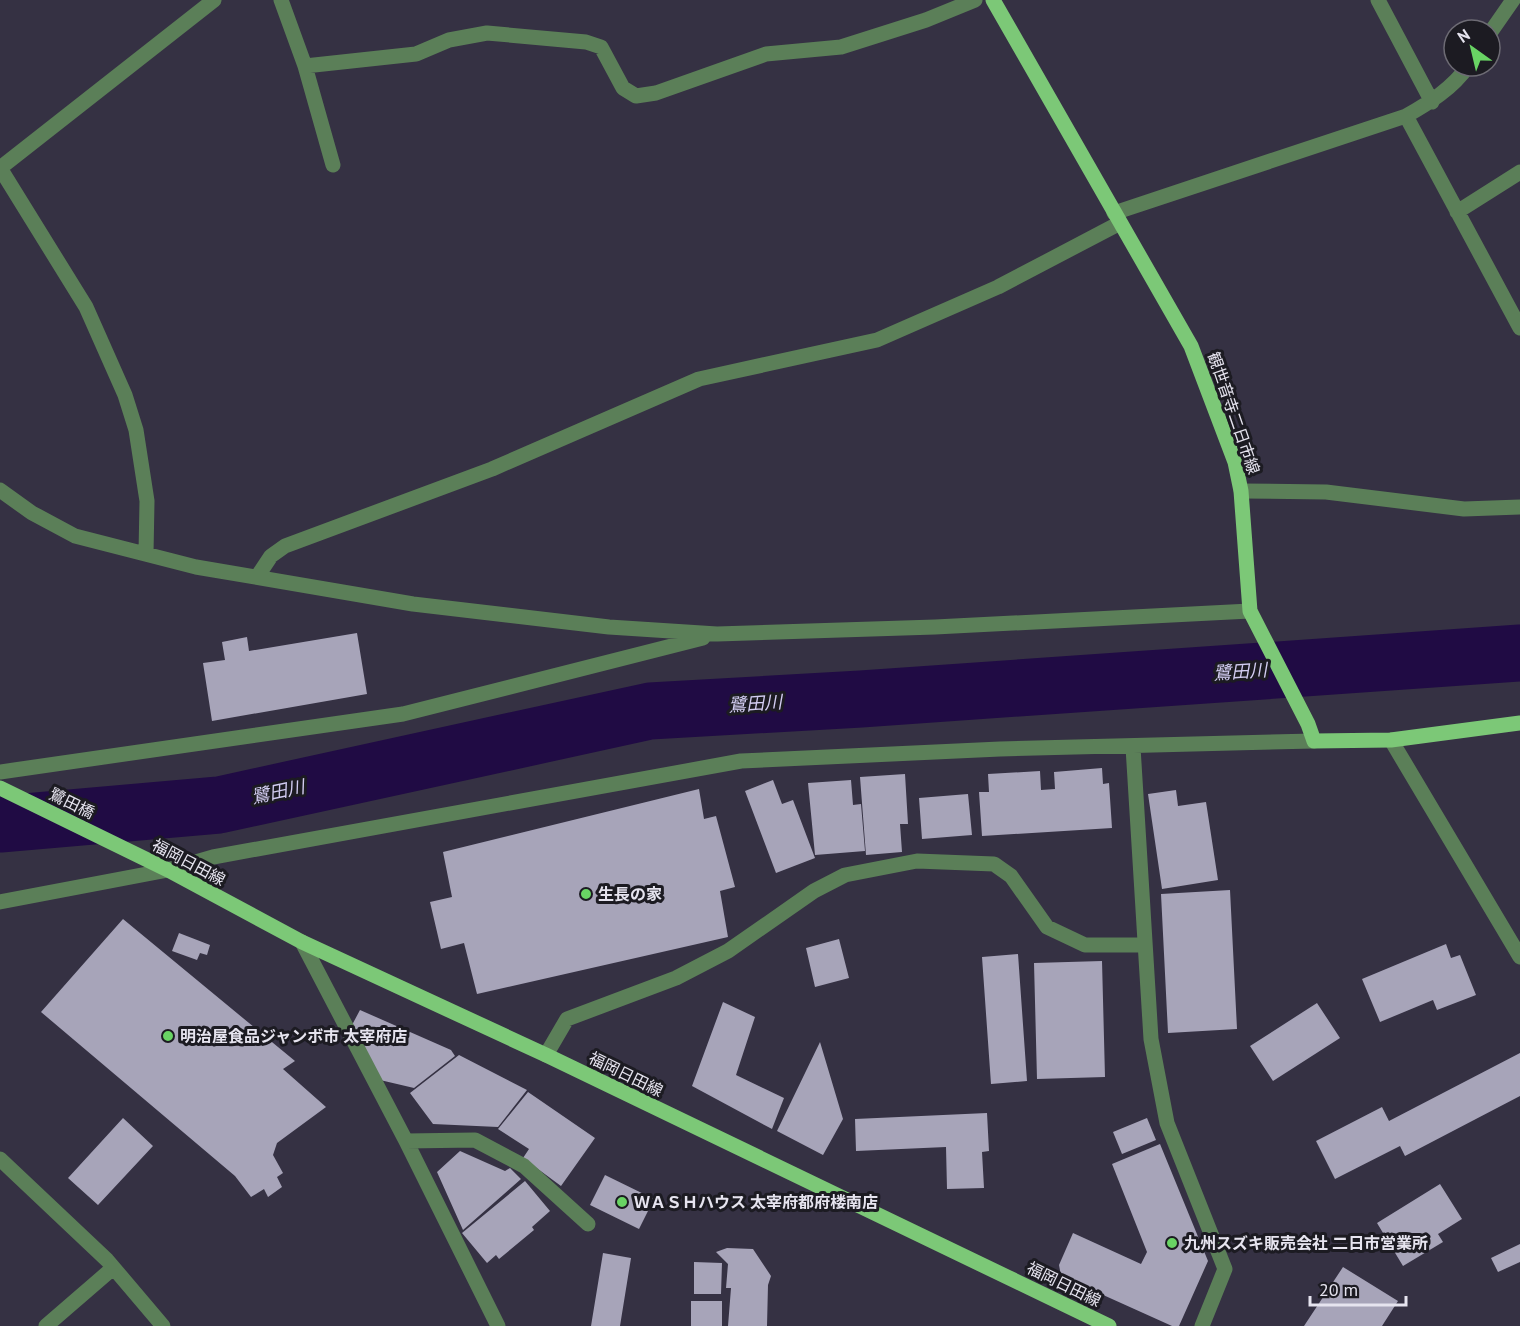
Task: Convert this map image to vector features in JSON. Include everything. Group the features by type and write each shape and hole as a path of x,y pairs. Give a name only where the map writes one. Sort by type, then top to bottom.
{"main road":[{"name":"観世音寺二日市線","path":"993,0 1051,97 1191,346 1235,462 1241,491 1250,611 1308,724 1314,741"},
{"path":"1314,741 1391,740 1520,723"},
{"name":"鷺田橋","path":"0,788 129,851"},
{"name":"福岡日田線","path":"129,851 302,942 546,1055 1092,1322 1109,1326"}],"street":[{"path":"146,554 147,501 136,430 125,395 86,307 0,168 214,0"},
{"path":"281,0 305,66 333,165"},
{"path":"305,66 416,54 449,40 487,33 564,40 601,47 623,88 636,96 656,93 766,54 841,47 926,20 975,0"},
{"path":"1378,0 1432,102"},
{"path":"1500,18 1513,0"},
{"path":"257,577 271,556 285,546 492,469 699,378 877,340 998,287 1117,218 1406,116 1432,102 1459,78"},
{"path":"1406,116 1520,328"},
{"path":"1457,212 1520,171"},
{"path":"0,490 32,513 75,536 196,567 412,604 609,627 717,634 935,627 1250,611"},
{"path":"1241,491 1326,492 1464,509 1520,507"},
{"path":"0,772 402,714 717,634"},
{"path":"1391,740 1520,957"},
{"path":"0,903 168,870 213,857 741,761 1000,749 1314,741"},
{"path":"1133,747 1143,945 1151,1039 1167,1124 1226,1269 1202,1326"},
{"path":"546,1055 567,1019 676,978 728,951 814,891 846,875 917,861 994,864 1011,876 1047,927 1085,945 1143,945"},
{"path":"302,942 406,1141 498,1326"},
{"path":"406,1141 475,1140 524,1166 588,1224"},
{"path":"0,1159 24,1179 113,1268 163,1326"},
{"path":"46,1326 113,1268"}],"building":[{"path":"357,633 367,694 212,721 203,663 225,660 222,642 247,637 249,651"},
{"path":"1102,768 1103,784 1109,783 1112,828 982,836 979,792 989,792 988,774 1040,771 1041,790 1055,789 1054,772"},
{"path":"905,774 908,824 900,824 902,852 866,855 860,777"},
{"path":"773,780 782,804 793,800 815,858 776,873 745,791"},
{"path":"851,780 853,805 861,804 865,851 815,855 808,783"},
{"name":"生長の家","path":"699,789 704,819 716,816 735,887 720,891 728,937 477,994 464,943 441,949 430,902 452,897 443,852"},
{"path":"1176,790 1178,806 1206,802 1218,880 1162,889 1148,794"},
{"path":"968,794 972,835 922,839 919,798"},
{"path":"1230,890 1237,1029 1168,1033 1161,894"},
{"name":"明治屋食品ジャンボ市 太宰府店","path":"123,919 295,1061 283,1069 326,1107 277,1143 273,1155 283,1173 277,1177 282,1187 268,1197 264,1189 251,1197 235,1176 41,1012"},
{"path":"179,933 210,945 207,955 200,953 197,960 172,951"},
{"path":"839,939 849,978 815,987 806,948"},
{"path":"1446,944 1451,958 1460,955 1476,995 1437,1010 1433,1000 1380,1022 1362,979"},
{"path":"1018,954 1027,1081 991,1084 982,957"},
{"path":"1102,961 1105,1077 1037,1079 1034,963"},
{"path":"723,1002 755,1017 736,1075 784,1098 772,1129 692,1086"},
{"path":"1317,1003 1340,1038 1273,1081 1250,1046"},
{"path":"360,1010 451,1050 455,1056 414,1088 380,1080 352,1025"},
{"path":"820,1042 843,1119 823,1155 777,1131"},
{"path":"1520,1053 1520,1096 1405,1156 1400,1146 1335,1179 1316,1141 1382,1107 1389,1121"},
{"path":"459,1055 527,1090 498,1127 433,1124 410,1093"},
{"path":"528,1092 595,1138 561,1186 523,1158 529,1149 498,1129"},
{"path":"987,1113 989,1151 982,1152 984,1188 947,1189 946,1147 856,1151 855,1119"},
{"path":"123,1118 153,1146 98,1205 68,1178"},
{"path":"1147,1118 1156,1140 1122,1154 1113,1132"},
{"name":"九州スズキ販売会社 二日市営業所","path":"1160,1144 1208,1261 1179,1326 1172,1326 1061,1276 1059,1265 1073,1233 1141,1264 1147,1252 1112,1164"},
{"path":"460,1151 505,1171 510,1168 521,1179 463,1230 437,1172"},
{"name":"ＷＡＳＨハウス 太宰府都府楼南店","path":"605,1175 654,1199 639,1229 590,1205"},
{"path":"525,1181 550,1211 532,1227 534,1230 499,1259 496,1255 487,1263 462,1233"},
{"path":"1440,1184 1462,1219 1438,1234 1443,1242 1403,1266 1377,1223"},
{"path":"1520,1244 1520,1262 1498,1272 1491,1258"},
{"path":"727,1248 753,1249 771,1276 768,1285 767,1326 728,1326 731,1288 726,1288 728,1264 716,1252"},
{"path":"603,1253 631,1258 620,1326 591,1326"},
{"path":"694,1262 722,1263 721,1294 694,1294"},
{"path":"1343,1267 1398,1301 1382,1326 1304,1326"},
{"path":"691,1301 722,1301 722,1326 691,1326"}],"waterway":[{"name":"鷺田川","path":"0,824 219,805 650,711 861,699 1520,653"}],"place":[{"name":"生長の家","path":"586,894"},
{"name":"明治屋食品ジャンボ市 太宰府店","path":"168,1036"},
{"name":"ＷＡＳＨハウス 太宰府都府楼南店","path":"622,1202"},
{"name":"九州スズキ販売会社 二日市営業所","path":"1172,1243"}]}
